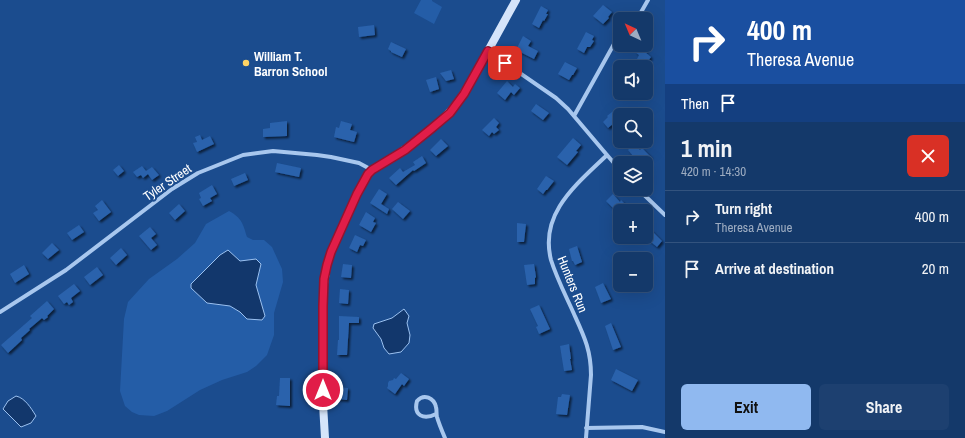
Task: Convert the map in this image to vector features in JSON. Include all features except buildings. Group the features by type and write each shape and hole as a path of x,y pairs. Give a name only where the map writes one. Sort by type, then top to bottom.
{"street":[{"path":"325,438 323,404 324,279 331,252 360,188 368,174 405,150 450,113 464,94 516,0"},
{"path":"641,12 648,0"},
{"path":"574,116 613,46"},
{"path":"488,51 556,98 568,109 613,163"},
{"name":"Tyler Street","path":"0,312 66,270 172,189 198,173 227,161 243,155 272,151 331,157 359,163 372,170"},
{"name":"Hunters Run","path":"586,438 591,375 589,352 585,337 553,266 549,235 552,220 563,199 606,156"},
{"path":"645,196 665,215"},
{"path":"436,414 428,417 418,414 416,409 417,401 422,397 429,398 435,404 437,408 436,414 445,438"},
{"path":"586,428 642,427 665,432"}],"shaded area":[{"path":"421,0 432,0 442,7 434,24 414,13"},
{"path":"229,211 237,216 247,237 253,240 264,240 272,247 282,269 283,282 274,313 274,335 267,355 256,366 247,372 222,380 200,390 167,411 154,416 139,415 132,412 125,406 120,391 124,319 128,302 149,279 177,259 195,243 206,224"},
{"path":"228,250 240,261 256,259 261,264 256,285 265,316 262,320 247,319 240,312 230,306 207,303 191,288 191,284 220,255"},
{"path":"404,309 409,316 407,323 410,335 409,343 401,352 389,354 373,328 374,324 392,318"},
{"path":"16,396 25,401 36,416 31,423 21,427 3,409 8,401"}],"place":[{"name":"William T. Barron School","path":"246,63"}],"route":[{"path":"323,390 324,279 331,252 363,182 368,174 377,166 405,150 450,113 464,94 488,51 505,63"}]}
